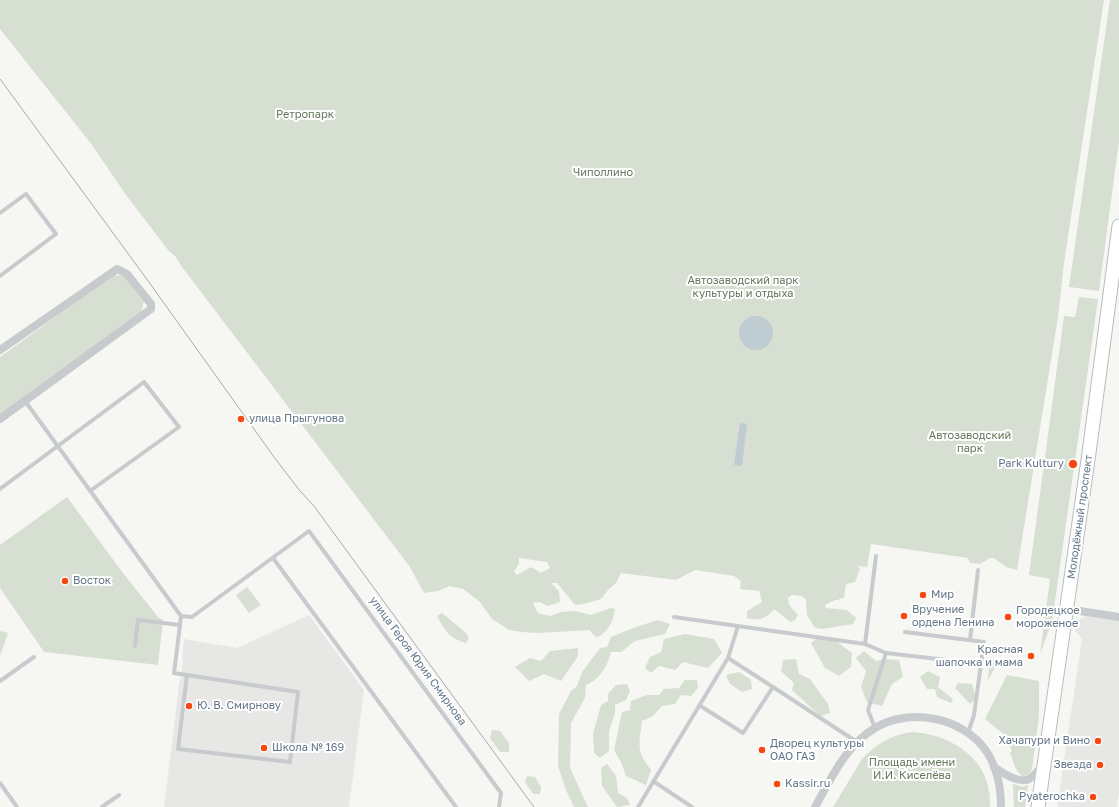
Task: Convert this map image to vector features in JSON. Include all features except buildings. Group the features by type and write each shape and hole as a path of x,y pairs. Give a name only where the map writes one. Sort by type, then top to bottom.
{"main road":[{"name":"Молодёжный проспект","path":"1038,807 1116,279 1119,226"}],"street":[{"path":"0,419 151,309 151,304 127,274 117,269 1,348"},
{"path":"1067,609 1119,617"},
{"path":"815,807 845,756 857,742 875,728 888,721 899,718 916,717 946,722 978,740 994,767 999,781 1001,807"},
{"path":"994,767 1003,774 1012,778 1028,780 1034,776 1044,763"}],"lane":[{"path":"0,213 26,194 56,234 0,276"},
{"path":"0,489 144,382 179,428 90,491"},
{"path":"25,401 180,616 174,673 298,692 290,762 178,749 187,675"},
{"name":"улица Героя Юрия Смирнова","path":"273,558 309,531 502,793 499,807"},
{"path":"865,644 876,556"},
{"path":"180,616 192,617 273,558 456,807"},
{"path":"970,640 978,570"},
{"path":"674,617 865,644 886,653 981,664"},
{"path":"135,646 138,620 180,625"},
{"path":"638,807 728,658 738,626"},
{"path":"905,632 984,642 974,714 968,733"},
{"path":"875,728 868,710 886,653"},
{"path":"0,681 34,656"},
{"path":"728,658 857,742"},
{"path":"699,705 743,733 773,687"},
{"path":"653,782 692,807"},
{"path":"0,783 17,807"},
{"path":"102,807 119,795"}],"shaded area":[{"path":"756,316 768,321 773,333 768,345 756,350 744,345 739,333 744,321"},
{"path":"740,423 747,424 742,466 734,465"},
{"name":"Школа № 169","path":"309,615 364,690 349,807 164,807 181,678 184,639 237,648"},
{"path":"1086,616 1119,621 1119,791 1117,807 1057,807 1082,639 1075,630 1080,619"}],"green space":[{"name":"Автозаводский парк культуры и отдыха","path":"0,0 1104,0 1064,263 1058,317 1017,570 1006,567 994,558 990,558 980,564 970,563 968,558 871,544 867,567 857,566 860,569 855,582 846,584 844,598 835,600 825,605 826,608 847,610 856,618 853,624 823,629 815,628 807,615 806,600 802,596 792,595 788,598 789,605 798,615 795,620 790,622 774,609 765,617 759,619 747,618 747,611 762,602 759,591 740,589 741,581 734,576 695,570 676,580 621,573 616,583 601,599 575,605 557,583 551,583 559,591 560,602 548,606 540,602 533,603 538,613 550,616 561,612 575,611 591,615 611,608 615,609 610,625 602,635 598,637 594,636 590,630 538,633 509,630 492,619 480,602 463,589 450,586 438,591 424,593 410,567 175,256 168,250 126,195 92,145 0,29","holes":["519,558 547,562 550,568 541,573 531,567 517,575 514,571 519,564"]},
{"path":"1110,0 1119,0 1119,141 1099,291 1069,287"},
{"path":"113,275 125,276 144,301 141,313 0,416 0,357"},
{"path":"1079,297 1098,299 1052,622 1040,654 1050,579 1029,575 1064,316 1075,317"},
{"name":"Восток","path":"67,497 123,573 158,617 163,620 158,665 44,652 0,588 0,545"},
{"path":"247,587 261,605 249,613 236,595"},
{"path":"442,613 465,632 469,638 466,643 456,639 445,630 437,616"},
{"path":"658,620 670,624 665,634 635,641 621,652 611,652 607,663 599,676 586,685 585,698 571,723 570,768 588,807 574,807 566,790 558,766 559,714 571,691 577,686 582,672 600,648 607,647 611,637"},
{"path":"0,631 8,633 0,656"},
{"path":"685,634 714,639 722,653 708,668 683,662 675,670 659,666 651,673 645,668 650,657 661,652 664,639"},
{"path":"817,638 837,642 852,653 851,667 839,676 825,668 811,643"},
{"path":"578,648 578,656 561,681 544,674 529,681 515,667 530,658 541,661 550,651"},
{"path":"864,651 876,661 886,659 899,660 903,677 892,684 882,706 867,702 861,687 866,671 856,658"},
{"path":"796,659 799,674 810,679 828,704 830,713 820,716 792,690 794,683 781,671 783,660"},
{"path":"991,659 1000,659 988,680 989,665"},
{"path":"928,671 940,677 938,687 953,699 951,703 937,697 935,689 927,689 920,677"},
{"path":"739,672 751,680 752,689 742,692 730,684 726,675"},
{"path":"1007,675 1039,681 1039,716 1032,769 1026,776 1019,774 1016,768 1010,753 1012,751 1006,736 985,719"},
{"path":"685,680 697,680 698,688 691,696 681,695 675,704 662,706 653,716 642,721 640,747 643,758 651,770 646,785 626,776 621,762 614,750 622,712 630,710 631,701 647,695 659,695 664,689 679,688"},
{"path":"958,683 972,684 976,698 970,704 955,688"},
{"path":"627,684 630,691 626,700 615,705 615,712 609,732 609,751 600,758 594,753 593,734 601,705 608,701 608,694 616,685"},
{"path":"492,730 500,731 509,743 509,752 500,752 490,738"},
{"name":"Площадь имени И.И. Киселёва","path":"911,732 941,738 955,744 967,753 985,776 989,791 990,807 833,807 862,759 867,754 890,738"},
{"path":"607,764 616,776 618,793 627,798 630,805 617,807 602,786 601,768"},
{"path":"527,776 535,777 541,787 540,794 533,794 525,782"},
{"path":"1013,784 1023,787 1028,785 1025,807 1014,807"}],"tram line":[{"path":"0,79 146,278 274,457 300,491 314,506 534,807"},
{"path":"411,649 458,714"}],"place":[{"name":"улица Прыгунова","path":"241,419"},
{"name":"Park Kultury","path":"1073,464"},
{"name":"Восток","path":"65,581"},
{"name":"Мир","path":"923,595"},
{"name":"Вручение ордена Ленина","path":"904,616"},
{"name":"Городецкое мороженое","path":"1008,617"},
{"name":"Красная шапочка и мама","path":"1031,656"},
{"name":"Ю. В. Смирнову","path":"189,706"},
{"name":"Хачапури и Вино","path":"1098,741"},
{"name":"Школа № 169","path":"264,748"},
{"name":"Дворец культуры ОАО ГАЗ","path":"762,750"},
{"name":"Звезда","path":"1100,765"},
{"name":"Kassir.ru","path":"777,784"},
{"name":"Pyaterochka","path":"1093,797"}],"park label":[{"name":"Ретропарк","path":"305,115"},
{"name":"Чиполлино","path":"603,173"},
{"name":"Автозаводский парк","path":"970,442"}]}
